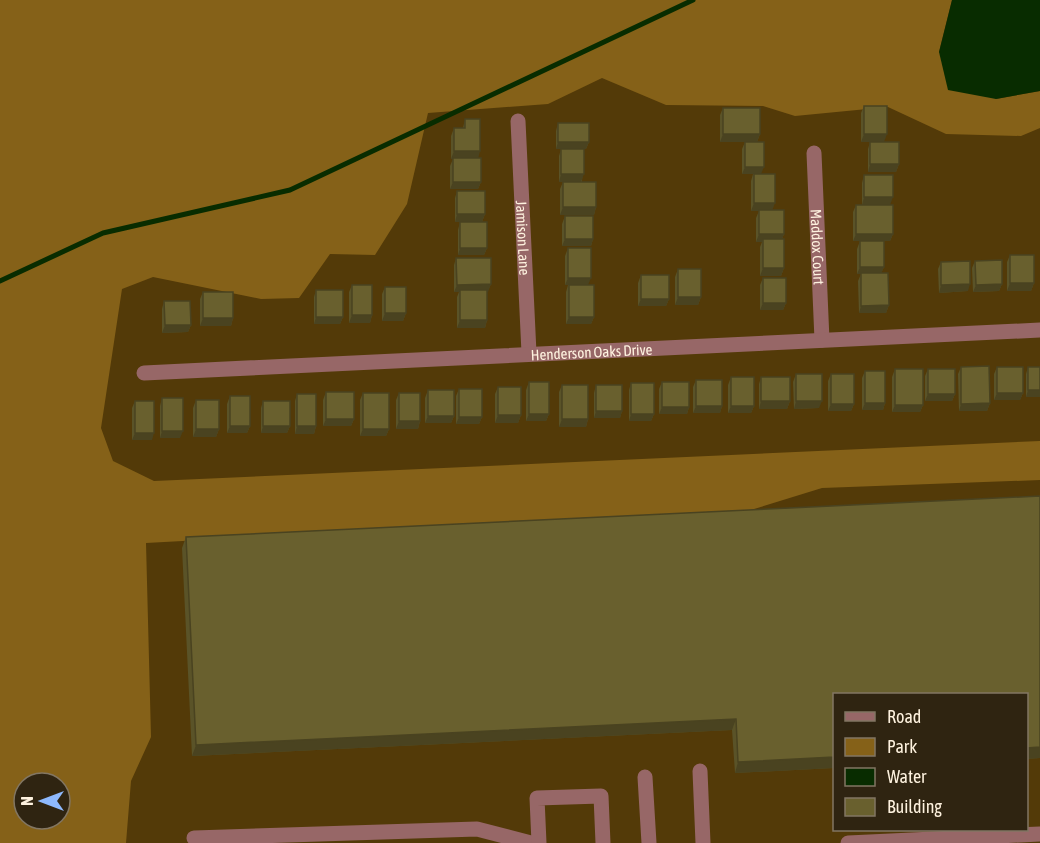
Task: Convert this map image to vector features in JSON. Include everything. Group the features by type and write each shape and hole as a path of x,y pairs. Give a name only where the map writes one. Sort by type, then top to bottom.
{"street":[{"name":"Jamison Lane","path":"518,121 529,353"},
{"name":"Maddox Court","path":"814,153 822,340"},
{"name":"Henderson Oaks Drive","path":"144,374 529,353 1040,330"},
{"path":"700,771 703,843"},
{"path":"645,777 649,843"},
{"path":"539,843 537,798 602,796 603,843"},
{"path":"194,838 477,829 531,843"},
{"path":"848,843 1040,834"}],"green space":[{"path":"0,0 952,0 939,52 996,99 1040,91 1040,128 1021,136 946,134 888,107 795,116 763,106 666,105 602,78 548,104 428,113 407,204 375,255 330,254 299,298 261,299 153,277 122,289 101,428 113,461 154,481 1040,441 1040,480 822,488 751,510 146,543 151,737 131,781 126,843 0,843"}],"water":[{"path":"952,0 1040,0 1040,91 996,99 948,90 939,52"}],"building":[{"path":"864,106 887,106 887,134 864,134"},
{"path":"723,108 760,108 760,134 723,134"},
{"path":"465,119 480,119 480,151 454,151 454,128 465,128"},
{"path":"558,123 589,123 589,142 558,142"},
{"path":"745,142 764,142 764,167 745,167"},
{"path":"870,142 899,142 899,164 870,164"},
{"path":"561,149 584,149 584,174 561,174"},
{"path":"453,158 481,158 481,182 453,182"},
{"path":"754,174 775,174 775,203 754,203"},
{"path":"864,175 893,175 893,197 864,197"},
{"path":"563,182 596,182 596,207 563,207"},
{"path":"457,191 485,191 485,214 457,214"},
{"path":"856,205 893,205 893,234 856,234"},
{"path":"759,210 784,210 784,234 759,234"},
{"path":"565,216 593,216 593,239 565,239"},
{"path":"460,222 487,222 487,248 460,248"},
{"path":"763,239 784,239 784,268 763,268"},
{"path":"860,241 884,241 884,267 860,267"},
{"path":"568,248 591,248 591,278 568,278"},
{"path":"1010,255 1034,255 1034,283 1010,283"},
{"path":"456,258 491,258 491,284 457,285"},
{"path":"1002,260 1002,284 976,285 975,261"},
{"path":"970,261 970,284 941,285 941,262"},
{"path":"678,269 701,269 701,297 678,297"},
{"path":"861,273 888,273 889,305 861,306"},
{"path":"641,275 669,275 669,299 641,299"},
{"path":"763,278 786,278 786,303 763,303"},
{"path":"352,285 372,285 372,315 352,315"},
{"path":"569,285 594,285 594,317 569,317"},
{"path":"385,287 406,287 406,313 385,313"},
{"path":"316,290 343,290 343,317 316,317"},
{"path":"460,290 487,290 487,320 460,320"},
{"path":"203,292 233,292 233,318 203,318"},
{"path":"164,301 190,301 191,325 165,325"},
{"path":"989,366 990,403 961,404 961,367"},
{"path":"997,367 1023,367 1023,393 997,393"},
{"path":"1028,367 1040,367 1040,390 1028,390"},
{"path":"895,369 923,369 923,405 895,405"},
{"path":"928,369 955,369 955,394 928,394"},
{"path":"865,371 885,371 885,403 865,403"},
{"path":"796,374 822,374 822,401 796,401"},
{"path":"831,374 854,374 854,404 831,404"},
{"path":"731,377 754,377 754,406 731,406"},
{"path":"761,377 790,377 790,401 761,401"},
{"path":"696,380 722,380 722,406 696,406"},
{"path":"529,382 549,382 549,414 529,414"},
{"path":"662,382 689,382 689,407 662,407"},
{"path":"631,383 654,383 654,414 631,414"},
{"path":"562,385 588,385 588,419 562,419"},
{"path":"596,385 622,385 622,411 596,411"},
{"path":"498,387 521,387 521,415 498,415"},
{"path":"459,389 482,389 482,417 459,417"},
{"path":"428,390 454,390 454,416 428,416"},
{"path":"326,392 354,392 354,419 326,419"},
{"path":"363,393 389,393 389,429 363,429"},
{"path":"399,393 420,393 420,421 399,421"},
{"path":"297,394 316,394 316,426 297,426"},
{"path":"230,396 250,396 250,426 230,426"},
{"path":"162,398 183,398 183,431 162,431"},
{"path":"196,400 219,400 219,429 196,429"},
{"path":"135,401 154,401 154,433 135,433"},
{"path":"263,401 290,401 290,426 263,426"},
{"path":"1040,496 1040,747 1028,748 1028,693 833,693 833,757 738,762 736,719 196,745 186,537"}],"waterway":[{"path":"0,281 103,233 290,190 693,0"}]}
